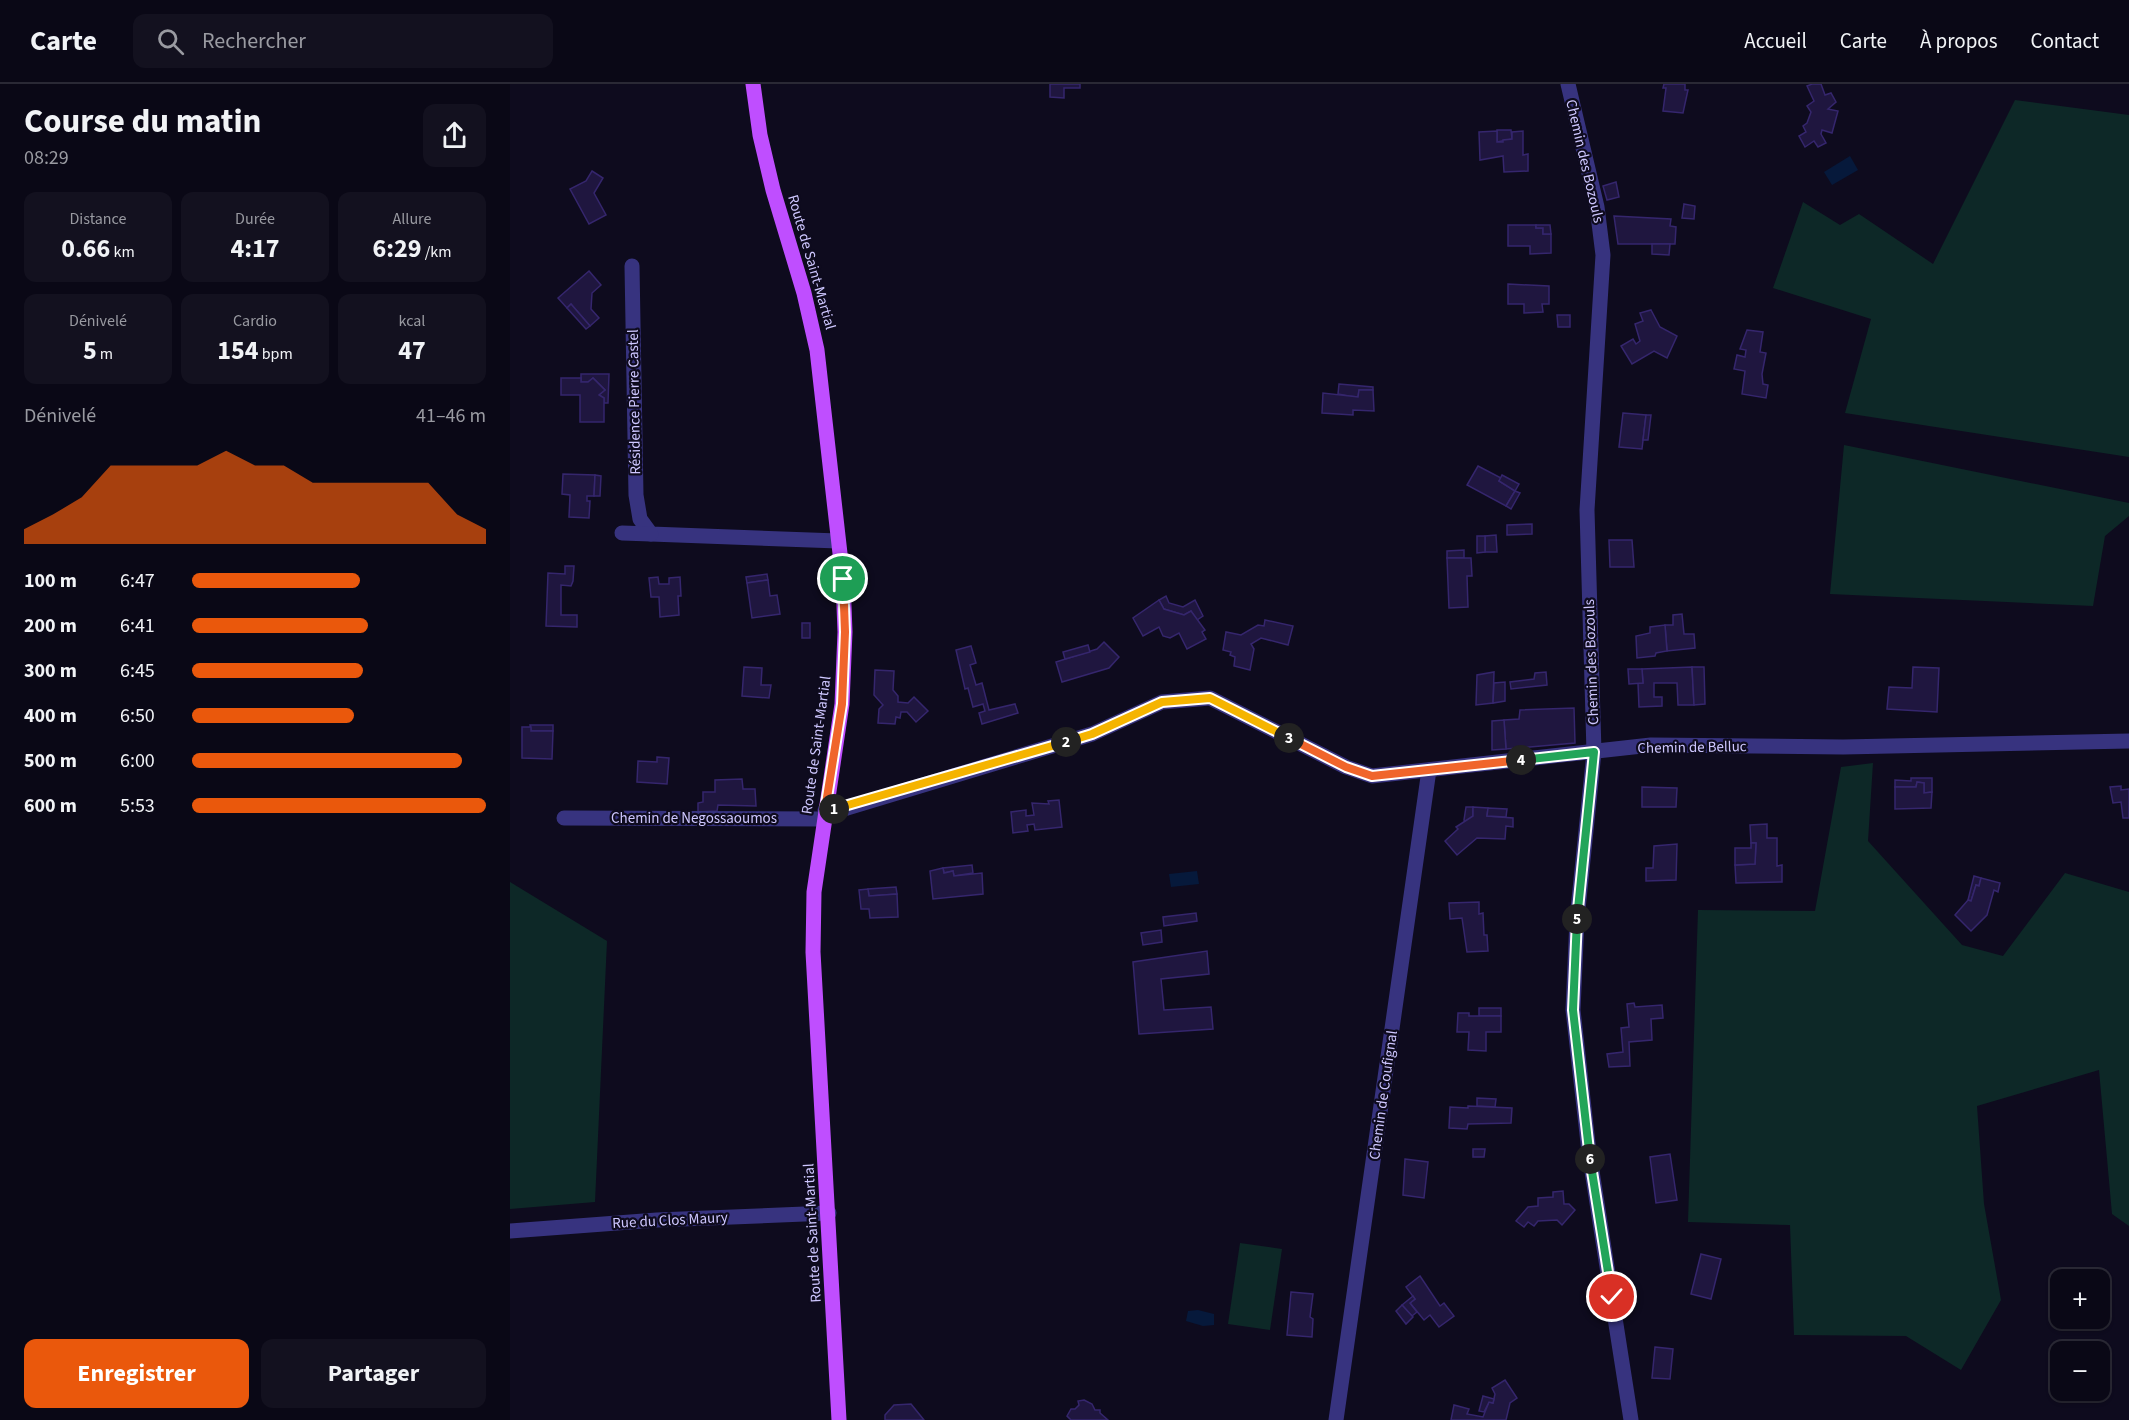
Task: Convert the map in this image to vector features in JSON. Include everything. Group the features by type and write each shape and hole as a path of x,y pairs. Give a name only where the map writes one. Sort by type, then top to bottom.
{"main road":[{"name":"Route de Saint-Martial","path":"753,84 770,179 804,293 817,350 838,541 845,668 837,745 824,814 814,892 813,952 830,1213 839,1420"}],"street":[{"name":"Chemin des Bozouls","path":"1568,84 1597,207 1603,255 1587,510 1594,752 1577,919 1573,1010 1588,1152 1631,1420"},
{"name":"Résidence Pierre Castel","path":"632,266 636,495 640,519 651,534"},
{"path":"622,533 838,541"},
{"name":"Chemin de Belluc","path":"824,814 1092,734 1162,702 1210,698 1346,767 1372,776 1651,745 1843,747 2129,741"},
{"name":"Chemin de Coufignal","path":"1336,1420 1429,770"},
{"name":"Chemin de Negossaoumos","path":"564,818 824,814"},
{"name":"Rue du Clos Maury","path":"510,1231 657,1220 830,1213"}],"green space":[{"path":"2015,100 2129,115 2129,457 1845,413 1871,319 1773,288 1803,202 1840,225 1859,214 1933,264"},
{"path":"1844,445 2129,503 2129,516 2105,536 2093,606 1830,594"},
{"path":"1873,763 1868,841 1962,945 2003,956 2065,873 2129,892 2129,1226 2112,1214 2099,1070 1977,1106 1984,1204 2001,1300 1961,1370 1906,1336 1794,1335 1790,1225 1688,1222 1698,910 1815,911 1841,767"},
{"path":"510,882 607,941 595,1202 510,1209"},
{"path":"1240,1243 1282,1249 1270,1330 1228,1324"}],"water":[{"path":"1850,156 1858,170 1832,185 1824,172"},
{"path":"1197,871 1199,884 1171,887 1169,874"},
{"path":"1198,1310 1214,1314 1214,1325 1203,1326 1186,1321 1188,1311"}],"building":[{"path":"1050,84 1080,84 1080,88 1064,88 1064,98 1050,97"},
{"path":"1664,84 1685,84 1685,90 1688,90 1683,113 1663,111 1666,88 1663,88"},
{"path":"1821,84 1825,95 1831,93 1836,102 1828,109 1838,111 1832,133 1822,130 1821,134 1826,143 1818,147 1814,141 1805,147 1799,136 1806,132 1803,126 1807,123 1811,112 1807,106 1814,101 1807,86"},
{"path":"1497,130 1511,130 1512,139 1497,142"},
{"path":"1497,131 1497,142 1503,142 1503,140 1512,139 1512,132 1523,131 1523,155 1528,154 1528,171 1504,172 1503,156 1480,160 1479,132"},
{"path":"592,171 603,178 594,193 606,215 589,224 570,189 586,181"},
{"path":"1616,182 1619,197 1607,200 1603,186"},
{"path":"1684,204 1695,206 1694,219 1682,218"},
{"path":"1614,216 1671,219 1670,226 1676,227 1675,244 1618,244"},
{"path":"1508,225 1536,225 1536,228 1543,228 1543,234 1551,234 1551,253 1530,254 1530,246 1508,246"},
{"path":"1536,225 1550,225 1551,234 1543,234 1543,228 1536,228"},
{"path":"1652,244 1670,244 1669,255 1652,254"},
{"path":"589,271 601,285 592,293 591,309 599,318 590,326 571,304 567,308 558,298"},
{"path":"1508,284 1549,286 1549,304 1542,304 1543,312 1524,313 1524,304 1508,304"},
{"path":"571,304 590,326 586,329 567,308"},
{"path":"1651,310 1660,327 1677,336 1667,358 1654,351 1632,364 1621,346 1633,339 1636,344 1640,341 1635,324 1643,321 1640,313"},
{"path":"1557,315 1570,315 1570,327 1558,327"},
{"path":"1747,330 1763,332 1760,352 1766,353 1762,374 1763,384 1768,385 1766,398 1742,394 1745,371 1734,369 1737,355 1745,357 1746,350 1740,349"},
{"path":"581,374 609,374 608,403 604,403 604,398 599,395 605,390 593,378 588,382 581,382"},
{"path":"561,378 581,378 581,382 588,382 593,378 605,390 599,395 604,398 604,422 580,422 580,395 561,395"},
{"path":"1339,384 1373,387 1373,390 1359,390 1358,397 1349,396 1338,394"},
{"path":"1359,390 1373,390 1374,411 1353,410 1353,415 1322,413 1323,393 1358,397"},
{"path":"1623,413 1646,415 1642,449 1619,447"},
{"path":"1646,415 1651,415 1648,440 1643,440"},
{"path":"1478,466 1501,478 1499,481 1515,491 1506,506 1467,485"},
{"path":"563,474 595,475 594,496 587,496 587,501 590,501 589,518 569,517 570,495 562,494"},
{"path":"595,475 601,476 600,496 594,496"},
{"path":"1502,475 1519,484 1515,491 1499,481"},
{"path":"1515,491 1520,493 1511,509 1506,506"},
{"path":"1532,524 1532,534 1507,535 1507,525"},
{"path":"1496,535 1497,552 1485,552 1485,536"},
{"path":"1477,536 1485,536 1485,552 1477,553"},
{"path":"1609,540 1632,540 1634,567 1610,567"},
{"path":"1464,550 1464,558 1447,558 1447,551"},
{"path":"1447,558 1471,558 1472,576 1467,576 1468,607 1449,608"},
{"path":"565,566 574,566 573,581 571,586 561,585 561,615 577,615 577,627 546,626 548,573 565,574"},
{"path":"767,574 768,580 747,583 746,577"},
{"path":"658,577 659,584 669,584 669,578 680,577 679,615 660,617 659,597 651,597 649,578"},
{"path":"768,580 770,596 777,595 780,614 752,618 747,583"},
{"path":"1166,596 1169,603 1183,607 1195,600 1203,616 1197,620 1191,611 1184,615 1164,609 1159,600"},
{"path":"1159,600 1164,609 1184,615 1191,611 1205,630 1202,632 1206,639 1187,649 1179,633 1170,638 1163,636 1159,627 1143,636 1133,618"},
{"path":"1682,614 1684,634 1694,634 1695,648 1667,651 1665,625 1673,625 1673,615"},
{"path":"1265,620 1293,626 1288,645 1261,638 1251,644 1254,649 1250,670 1234,666 1235,657 1230,655 1231,652 1223,650 1226,632 1241,635 1258,625 1264,626"},
{"path":"802,623 810,623 810,638 802,638"},
{"path":"1665,625 1667,651 1656,653 1655,656 1637,658 1636,636 1650,633 1650,627"},
{"path":"1104,642 1119,657 1109,668 1062,682 1056,662 1097,649"},
{"path":"1088,645 1090,652 1065,659 1063,652"},
{"path":"971,646 976,663 970,665 976,685 982,683 989,710 1015,704 1018,713 982,724 979,713 985,711 983,704 973,707 968,688 965,689 956,650"},
{"path":"744,667 762,668 761,685 771,685 769,698 742,696"},
{"path":"1692,667 1694,705 1678,705 1677,683 1654,683 1654,697 1662,697 1662,706 1639,707 1638,683 1643,683 1642,669"},
{"path":"1692,667 1704,667 1705,704 1694,705"},
{"path":"1913,667 1939,668 1937,712 1887,709 1889,687 1912,688"},
{"path":"1628,669 1642,669 1643,683 1629,684"},
{"path":"875,670 894,671 893,690 898,696 898,702 908,703 914,697 928,711 916,722 907,712 901,712 900,718 896,717 895,724 878,723 879,709 883,705 874,695"},
{"path":"1494,672 1493,703 1476,705 1477,675"},
{"path":"1546,672 1547,685 1511,689 1510,682 1534,679 1535,673"},
{"path":"1505,682 1505,701 1493,703 1494,683"},
{"path":"1574,708 1575,743 1506,749 1504,720 1519,719 1520,710"},
{"path":"1504,720 1506,749 1492,750 1492,721"},
{"path":"530,725 553,725 553,731 531,731"},
{"path":"522,727 531,727 531,731 553,731 552,759 522,758"},
{"path":"657,757 669,758 667,784 637,782 638,761 657,762"},
{"path":"1911,778 1932,778 1932,792 1924,793 1924,783 1917,782 1916,787 1895,787 1895,780 1911,781"},
{"path":"742,779 743,789 755,789 756,806 718,805 717,811 698,812 698,803 703,802 703,792 715,792 715,780"},
{"path":"1917,782 1924,783 1924,793 1932,792 1931,808 1895,809 1895,787 1916,787"},
{"path":"2121,786 2121,790 2129,789 2129,818 2123,818 2121,802 2113,803 2110,787"},
{"path":"1642,787 1677,788 1676,807 1642,807"},
{"path":"1059,800 1062,827 1035,830 1034,824 1027,825 1028,831 1013,833 1011,812 1026,810 1026,816 1034,815 1032,803 1049,804 1048,801"},
{"path":"1466,807 1473,807 1473,816 1466,823 1464,820"},
{"path":"1473,807 1488,808 1487,816 1513,818 1513,827 1506,826 1505,839 1477,838 1457,855 1445,841 1458,829 1456,827 1473,816"},
{"path":"1488,808 1507,809 1506,817 1487,816"},
{"path":"1767,824 1767,838 1777,838 1777,866 1782,865 1782,882 1736,883 1735,865 1755,864 1756,843 1751,843 1750,825"},
{"path":"1751,843 1756,843 1755,864 1735,865 1735,848 1751,848"},
{"path":"1677,844 1676,880 1646,881 1646,868 1653,868 1654,846"},
{"path":"972,865 973,873 954,876 953,871 944,873 943,868"},
{"path":"943,868 944,873 953,871 954,876 982,873 983,894 933,899 930,871"},
{"path":"1974,876 1981,878 1971,901 1968,900"},
{"path":"1981,878 2000,883 1998,892 1994,890 1987,915 1971,931 1955,915 1968,900 1971,901"},
{"path":"896,887 897,894 869,896 868,889"},
{"path":"868,889 869,896 897,894 898,917 870,918 869,909 861,909 859,890"},
{"path":"1479,902 1479,914 1483,913 1484,935 1487,935 1488,951 1467,952 1462,918 1450,919 1449,903"},
{"path":"1196,913 1197,921 1164,926 1163,917"},
{"path":"1161,930 1162,942 1143,945 1141,933"},
{"path":"1207,951 1209,974 1161,979 1164,1010 1211,1007 1213,1029 1139,1034 1133,962"},
{"path":"1634,1003 1635,1007 1662,1005 1663,1018 1651,1019 1652,1040 1629,1042 1630,1066 1609,1067 1607,1054 1623,1052 1621,1028 1629,1027 1627,1004"},
{"path":"1479,1008 1501,1008 1501,1016 1479,1016"},
{"path":"1458,1013 1469,1013 1469,1016 1501,1016 1501,1032 1486,1032 1486,1051 1468,1050 1469,1032 1457,1032"},
{"path":"1477,1098 1496,1099 1495,1107 1477,1106"},
{"path":"1468,1106 1512,1108 1511,1123 1468,1124 1467,1129 1449,1128 1450,1107 1468,1108"},
{"path":"1473,1149 1485,1149 1484,1157 1473,1157"},
{"path":"1670,1154 1677,1200 1656,1203 1650,1157"},
{"path":"1405,1159 1428,1162 1424,1198 1403,1195"},
{"path":"1563,1191 1564,1204 1569,1204 1575,1210 1562,1225 1557,1220 1538,1221 1534,1226 1528,1222 1524,1227 1516,1221 1528,1207 1538,1206 1538,1198 1553,1197 1553,1192"},
{"path":"1701,1254 1721,1259 1711,1299 1691,1294"},
{"path":"1420,1276 1440,1306 1444,1303 1454,1316 1439,1327 1430,1315 1424,1320 1410,1303 1415,1299 1406,1287"},
{"path":"1291,1292 1313,1294 1310,1317 1313,1319 1312,1337 1287,1335"},
{"path":"1413,1296 1415,1299 1410,1303 1417,1312 1412,1316 1402,1305"},
{"path":"1402,1305 1413,1317 1406,1324 1396,1311"},
{"path":"1655,1347 1673,1349 1670,1379 1652,1378"},
{"path":"1505,1380 1517,1398 1510,1403 1506,1420 1451,1420 1454,1405 1469,1409 1467,1414 1483,1417 1489,1402 1493,1403 1495,1394 1492,1388"},
{"path":"1483,1396 1494,1399 1493,1403 1489,1402 1484,1412 1479,1411"},
{"path":"1084,1400 1092,1404 1095,1410 1100,1410 1100,1413 1108,1420 1071,1420 1067,1416 1071,1409 1079,1405 1078,1401"},
{"path":"911,1404 924,1420 885,1420 885,1415 894,1405"}],"route":[{"path":"843,579 845,668 837,745 825,810 847,807 1092,734 1162,702 1210,698 1346,767 1372,776 1594,752 1577,919 1573,1010 1588,1152 1612,1297"}]}
